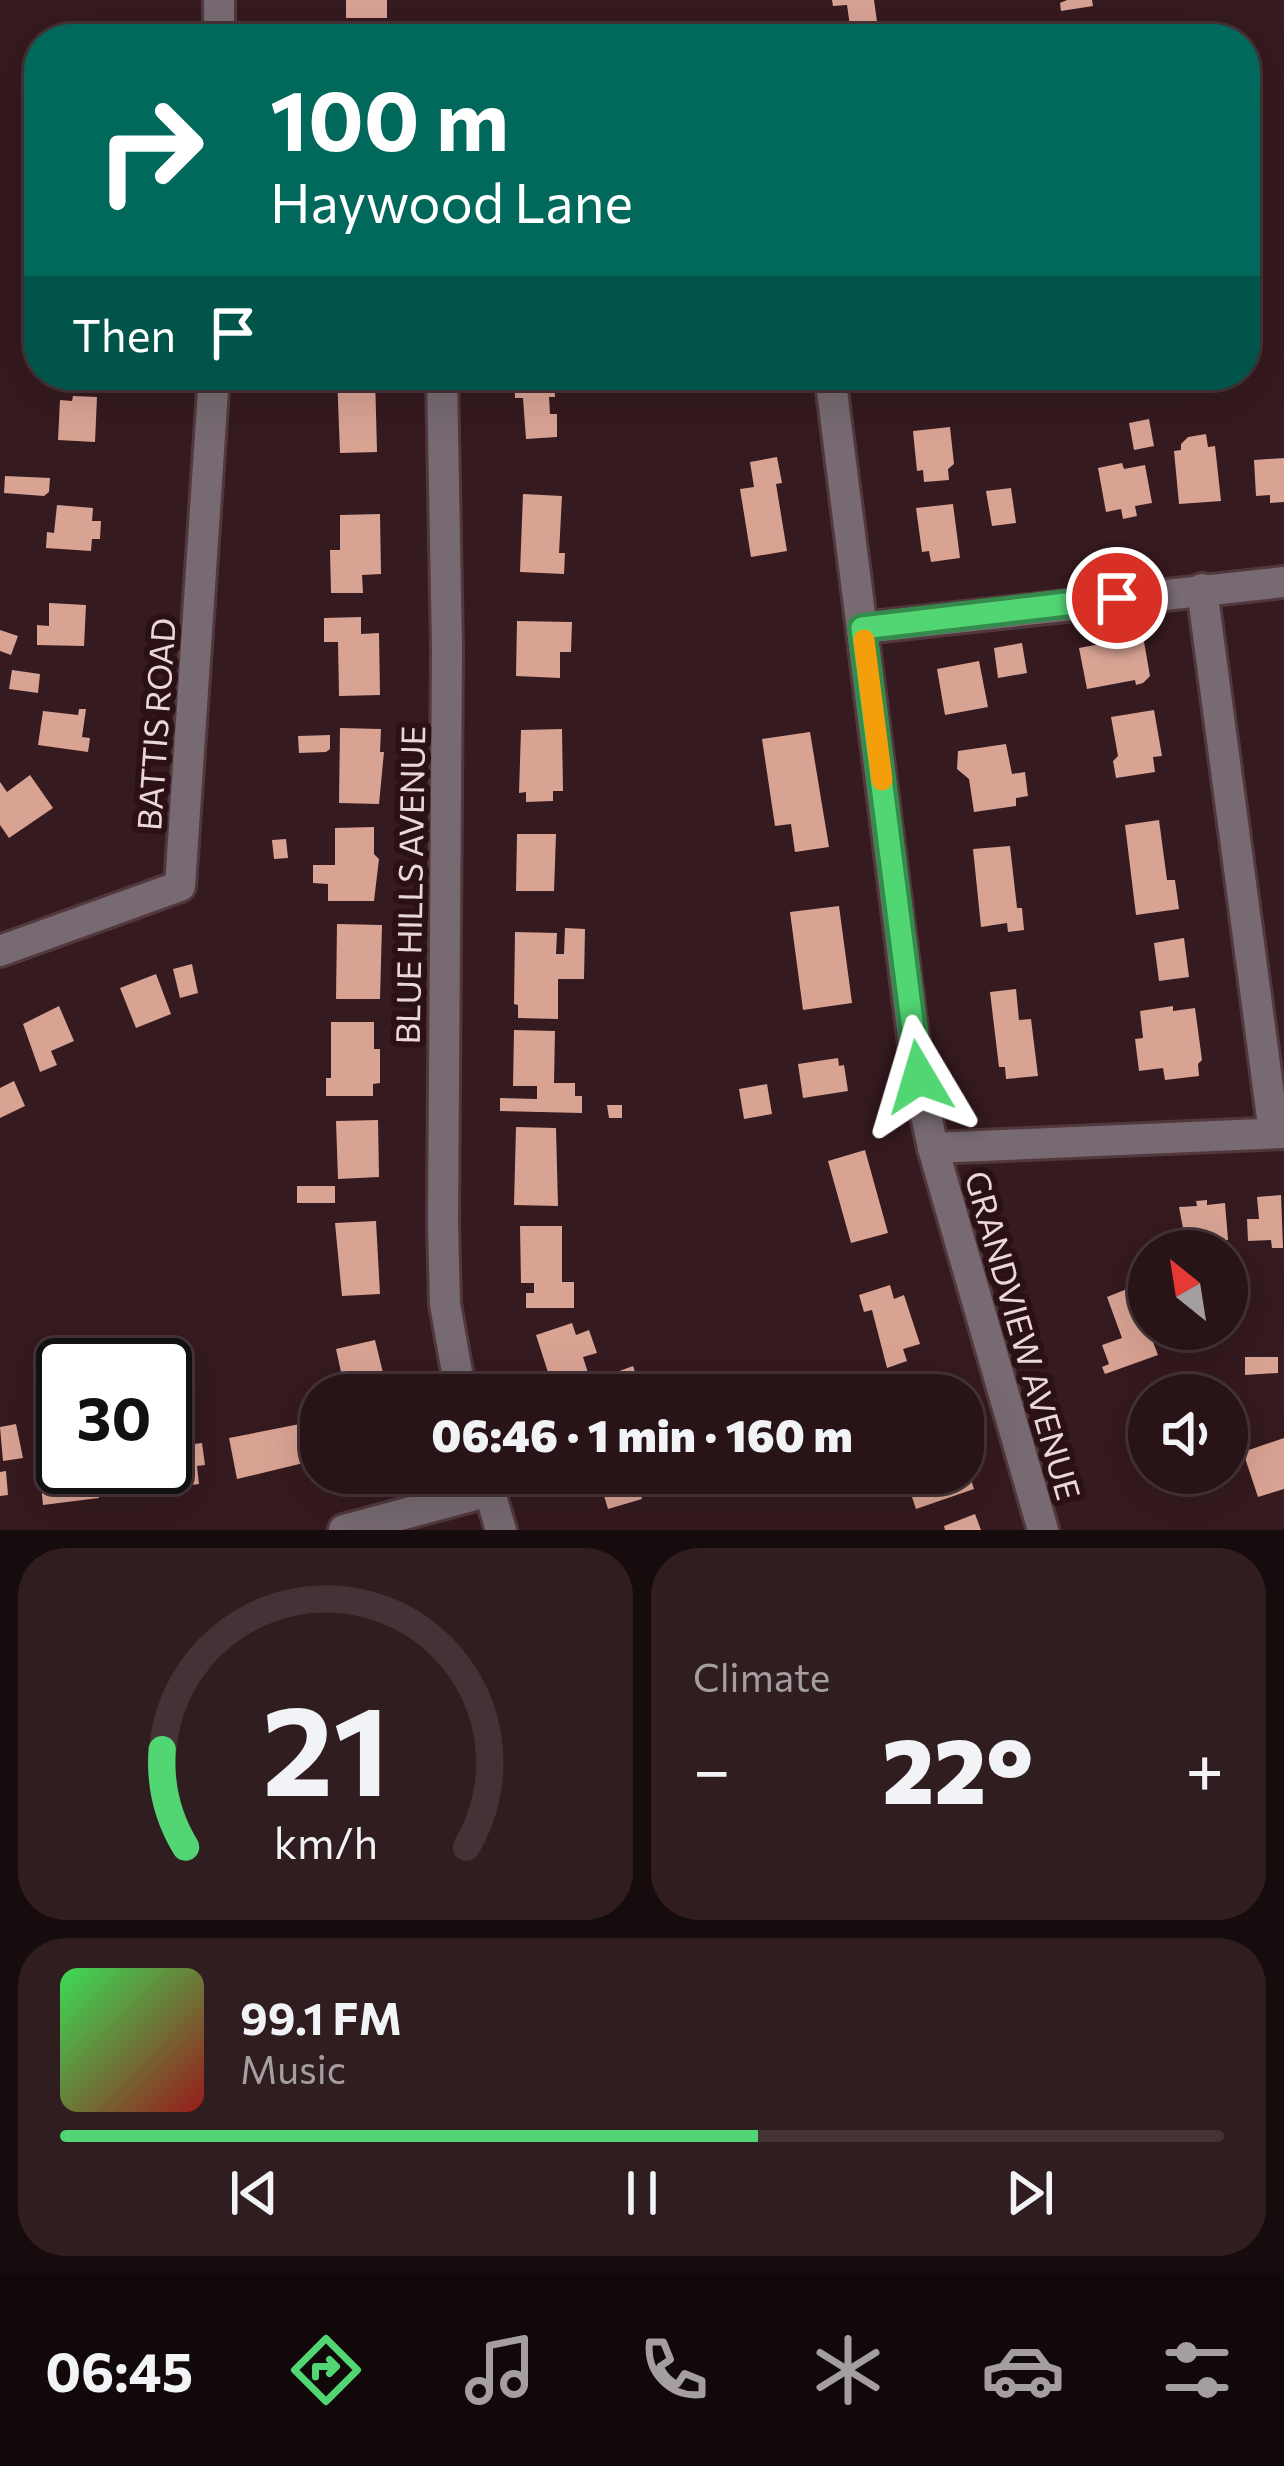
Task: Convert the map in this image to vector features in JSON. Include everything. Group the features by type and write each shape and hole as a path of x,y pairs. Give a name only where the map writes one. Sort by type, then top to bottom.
{"street":[{"name":"BATTIS ROAD","path":"0,951 180,886 213,390"},
{"name":"BLUE HILLS AVENUE","path":"442,390 447,649 442,1223 445,1304 457,1374"},
{"name":"GRANDVIEW AVENUE","path":"832,390 919,1077 933,1148 1043,1530"},
{"path":"862,628 1284,582"},
{"path":"933,1148 1279,1133 1202,589"},
{"path":"344,1530 451,1494"},
{"path":"490,1494 501,1530"}],"building":[{"path":"346,0 387,0 387,18 346,18"},
{"path":"832,0 874,0 877,24 850,24 847,5 833,6"},
{"path":"1092,0 1093,6 1061,11 1060,3"},
{"path":"338,390 375,390 377,452 340,453"},
{"path":"515,390 555,390 555,397 549,397 550,414 557,414 557,437 526,439 523,398 515,398"},
{"path":"73,396 97,397 95,442 58,440 60,400 72,401"},
{"path":"1149,419 1154,446 1134,450 1129,423"},
{"path":"950,427 954,464 948,469 949,480 924,482 923,470 917,471 913,431"},
{"path":"1206,434 1208,447 1215,446 1221,501 1179,504 1174,451 1181,450 1188,437"},
{"path":"777,457 782,483 776,484 787,551 751,557 740,489 754,487 750,462"},
{"path":"1284,458 1284,502 1270,503 1270,495 1256,496 1254,460"},
{"path":"1122,463 1124,469 1145,465 1152,503 1135,506 1137,516 1123,519 1121,509 1106,512 1098,468"},
{"path":"5,476 50,478 49,492 44,496 4,493"},
{"path":"1011,488 1016,523 992,526 986,491"},
{"path":"523,494 562,496 559,553 565,553 564,574 520,572"},
{"path":"953,504 960,558 931,562 929,551 922,552 916,508"},
{"path":"57,505 93,508 92,521 101,521 100,539 92,539 91,551 46,548 47,532 54,533"},
{"path":"380,514 381,574 362,575 363,593 331,593 330,550 340,550 340,515"},
{"path":"49,603 86,605 84,646 37,645 37,625 49,626"},
{"path":"361,617 361,634 379,633 380,695 339,696 338,642 324,642 324,618"},
{"path":"517,621 572,622 571,652 560,652 560,678 516,676"},
{"path":"0,630 18,636 11,655 0,651"},
{"path":"1143,636 1150,676 1143,683 1136,685 1135,680 1087,689 1079,648"},
{"path":"1022,643 1027,673 998,678 994,648"},
{"path":"979,661 988,707 945,715 937,669"},
{"path":"12,670 40,674 38,693 9,689"},
{"path":"79,709 86,709 82,737 90,738 88,752 38,745 43,711 78,715"},
{"path":"1154,710 1162,756 1153,757 1155,772 1116,778 1113,761 1118,756 1111,717"},
{"path":"340,728 381,729 380,752 384,752 379,804 339,803"},
{"path":"562,729 563,791 553,791 553,801 526,802 526,792 519,793 521,730"},
{"path":"810,732 829,847 795,852 791,824 775,826 762,739"},
{"path":"330,735 326,752 299,753 298,736"},
{"path":"1006,744 1012,774 1025,772 1028,796 1016,798 1016,806 974,812 969,779 957,769 958,751"},
{"path":"30,775 53,808 9,838 0,825 0,782 7,792"},
{"path":"1159,820 1167,880 1175,880 1179,909 1136,915 1125,825"},
{"path":"374,827 374,854 379,859 374,901 328,901 328,884 313,883 313,865 335,865 335,828"},
{"path":"517,834 556,834 554,891 516,891"},
{"path":"286,839 288,858 274,859 272,840"},
{"path":"1010,846 1024,930 1008,932 1007,923 981,927 973,849"},
{"path":"839,906 852,1003 803,1010 790,912"},
{"path":"337,924 382,925 380,999 336,999"},
{"path":"565,928 585,929 584,979 558,979 558,1019 518,1018 515,932 557,933 556,954 564,954"},
{"path":"1184,938 1189,977 1159,981 1154,943"},
{"path":"192,964 198,993 180,998 173,969"},
{"path":"156,974 171,1014 136,1028 120,988"},
{"path":"1016,989 1019,1020 1031,1019 1038,1076 1006,1079 1005,1067 999,1067 990,992"},
{"path":"59,1006 74,1041 51,1051 57,1065 40,1072 23,1024"},
{"path":"1173,1006 1173,1011 1195,1008 1202,1060 1199,1076 1165,1080 1163,1068 1139,1071 1135,1039 1143,1038 1140,1011"},
{"path":"331,1022 374,1022 380,1083 373,1084 373,1096 326,1096 326,1078 331,1078"},
{"path":"514,1030 555,1031 554,1083 575,1083 575,1096 582,1096 582,1113 500,1111 500,1098 537,1099 537,1086 513,1086"},
{"path":"838,1058 839,1066 844,1065 848,1091 803,1098 798,1064"},
{"path":"14,1081 25,1106 0,1118 0,1088"},
{"path":"767,1084 772,1114 744,1119 739,1089"},
{"path":"607,1105 622,1105 622,1118 609,1118"},
{"path":"378,1120 379,1177 338,1179 336,1121"},
{"path":"516,1127 556,1128 558,1206 514,1205"},
{"path":"865,1150 888,1233 851,1243 828,1161"},
{"path":"297,1186 335,1186 335,1203 297,1203"},
{"path":"1281,1195 1283,1248 1272,1248 1271,1240 1248,1241 1247,1219 1259,1219 1257,1197"},
{"path":"1196,1201 1225,1203 1227,1230 1183,1230 1179,1207 1197,1206"},
{"path":"376,1221 380,1294 342,1296 335,1223"},
{"path":"520,1226 562,1226 562,1282 574,1282 574,1308 526,1308 526,1293 534,1293 534,1283 521,1283"},
{"path":"890,1285 894,1299 904,1295 920,1344 903,1349 907,1361 887,1368 872,1310 864,1312 859,1295"},
{"path":"1128,1289 1128,1350 1156,1350 1158,1355 1105,1374 1102,1367 1109,1364 1102,1345 1122,1338 1107,1297"},
{"path":"572,1323 576,1335 589,1330 597,1353 583,1357 588,1374 549,1374 536,1335"},
{"path":"375,1340 383,1373 341,1374 336,1349"},
{"path":"1245,1357 1278,1357 1278,1373 1245,1374"},
{"path":"633,1366 636,1374 611,1374"},
{"path":"16,1424 23,1458 3,1461 0,1427"},
{"path":"300,1424 300,1464 237,1479 229,1438"},
{"path":"1284,1438 1284,1489 1258,1497 1248,1450"},
{"path":"202,1443 205,1465 197,1466 199,1484 192,1485 192,1444"},
{"path":"6,1471 8,1495 0,1496 0,1472"},
{"path":"42,1494 99,1494 99,1498 43,1505"},
{"path":"604,1494 640,1494 642,1499 608,1509"},
{"path":"911,1494 960,1494 916,1509"},
{"path":"975,1514 981,1530 945,1530 944,1526"}],"slow traffic":[{"path":"864,640 882,780"}],"route":[{"path":"919,1077 862,628 1117,598"}]}
